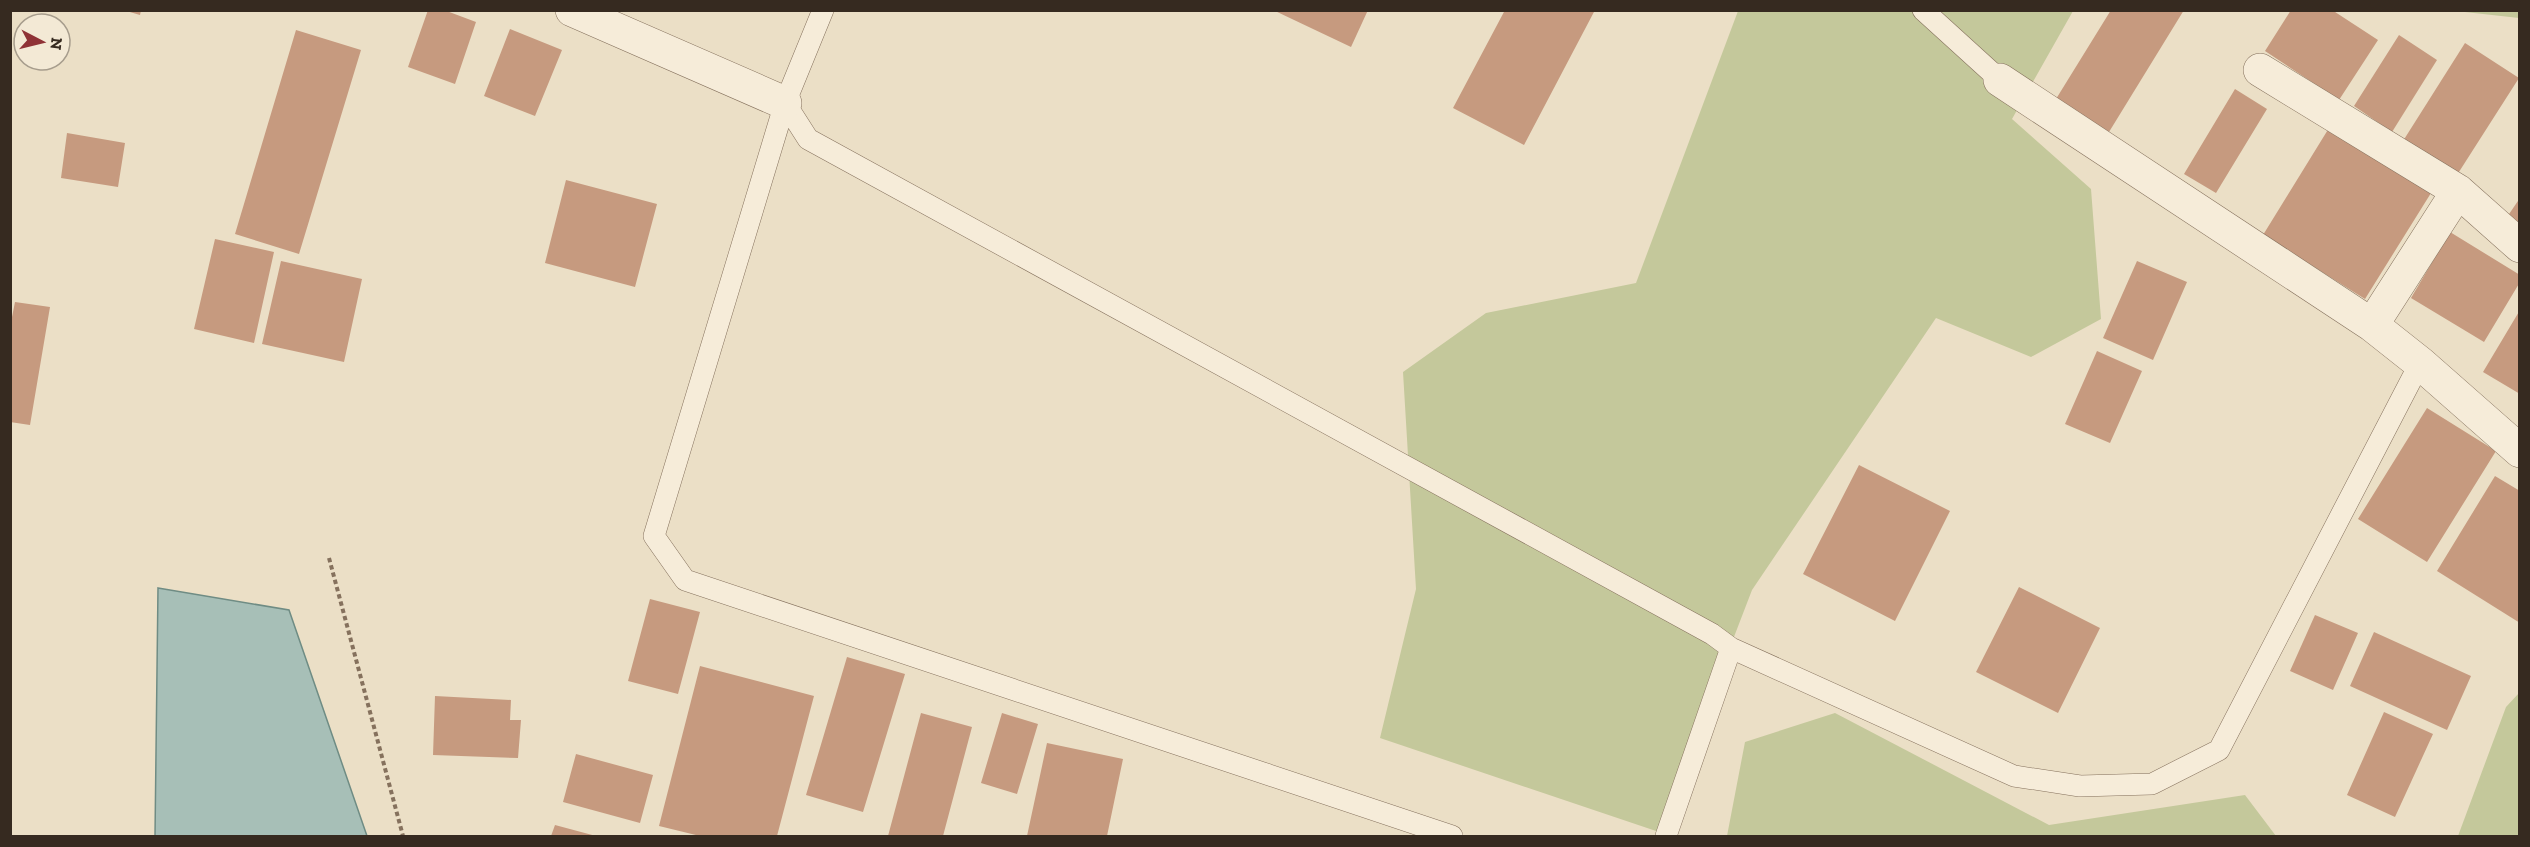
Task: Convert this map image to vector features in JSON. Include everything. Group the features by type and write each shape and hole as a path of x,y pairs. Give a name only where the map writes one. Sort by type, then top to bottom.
{"street":[{"path":"572,10 785,103"},
{"path":"2260,70 2458,191 2520,246"},
{"path":"2000,80 2372,325 2420,363 2520,451"},
{"path":"2372,325 2458,191"}],"lane":[{"path":"823,10 785,103 654,537 686,580 1452,837"},
{"path":"1923,10 2000,80"},
{"path":"785,103 808,139 1701,628 1731,648 2013,776 2080,786 2152,783 2220,750 2420,363"},
{"path":"1666,837 1731,648"}],"path":[{"path":"329,558 403,837"}],"green space":[{"path":"1738,11 2073,11 2012,119 2091,189 2101,319 2031,357 1936,318 1752,590 1659,832 1380,738 1416,589 1403,372 1486,313 1636,283"},
{"path":"2456,11 2519,11 2519,18"},
{"path":"2519,693 2519,836 2458,836 2506,707"},
{"path":"1835,713 2049,825 2245,795 2276,836 1727,836 1745,742"}],"water":[{"path":"158,588 289,610 367,836 155,836"}],"building":[{"path":"123,10 141,10 140,15"},
{"path":"428,10 444,10 476,22 455,84 408,67"},
{"path":"1273,10 1368,10 1351,47"},
{"path":"1505,10 1595,10 1524,145 1453,108"},
{"path":"2111,10 2184,10 2109,132 2056,99"},
{"path":"2291,10 2332,10 2378,40 2339,100 2265,51"},
{"path":"510,29 562,50 535,116 484,96"},
{"path":"296,30 361,50 299,254 235,234"},
{"path":"2399,35 2437,60 2392,132 2354,106"},
{"path":"2465,43 2519,78 2457,175 2403,141"},
{"path":"2235,89 2267,109 2216,193 2184,174"},
{"path":"2329,128 2431,193 2365,299 2263,235"},
{"path":"67,133 125,143 118,187 61,178"},
{"path":"566,180 657,204 635,287 545,263"},
{"path":"2520,198 2520,230 2505,220"},
{"path":"2450,232 2520,275 2520,282 2484,342 2411,298"},
{"path":"215,239 274,252 254,343 194,329"},
{"path":"281,261 362,279 344,362 262,344"},
{"path":"2137,261 2187,282 2153,360 2103,338"},
{"path":"15,302 50,307 30,425 10,422 10,327"},
{"path":"2520,310 2520,394 2483,372"},
{"path":"2097,351 2142,371 2110,443 2065,424"},
{"path":"2427,408 2496,451 2427,562 2358,519"},
{"path":"1859,465 1950,511 1895,621 1803,574"},
{"path":"2495,476 2520,491 2520,623 2437,571"},
{"path":"2019,587 2100,628 2058,713 1976,672"},
{"path":"650,599 700,612 678,694 628,681"},
{"path":"2315,615 2358,633 2333,690 2290,671"},
{"path":"2374,632 2471,676 2447,730 2350,686"},
{"path":"847,657 905,674 863,812 806,795"},
{"path":"700,666 814,696 777,836 700,836 659,826"},
{"path":"435,696 511,700 510,720 521,720 518,758 433,755"},
{"path":"2384,712 2433,734 2395,817 2347,795"},
{"path":"921,713 972,727 943,836 888,836"},
{"path":"1002,713 1038,724 1017,794 981,783"},
{"path":"1047,743 1123,759 1107,836 1027,836"},
{"path":"576,754 653,775 640,823 563,802"},
{"path":"555,825 596,836 551,836"}]}
